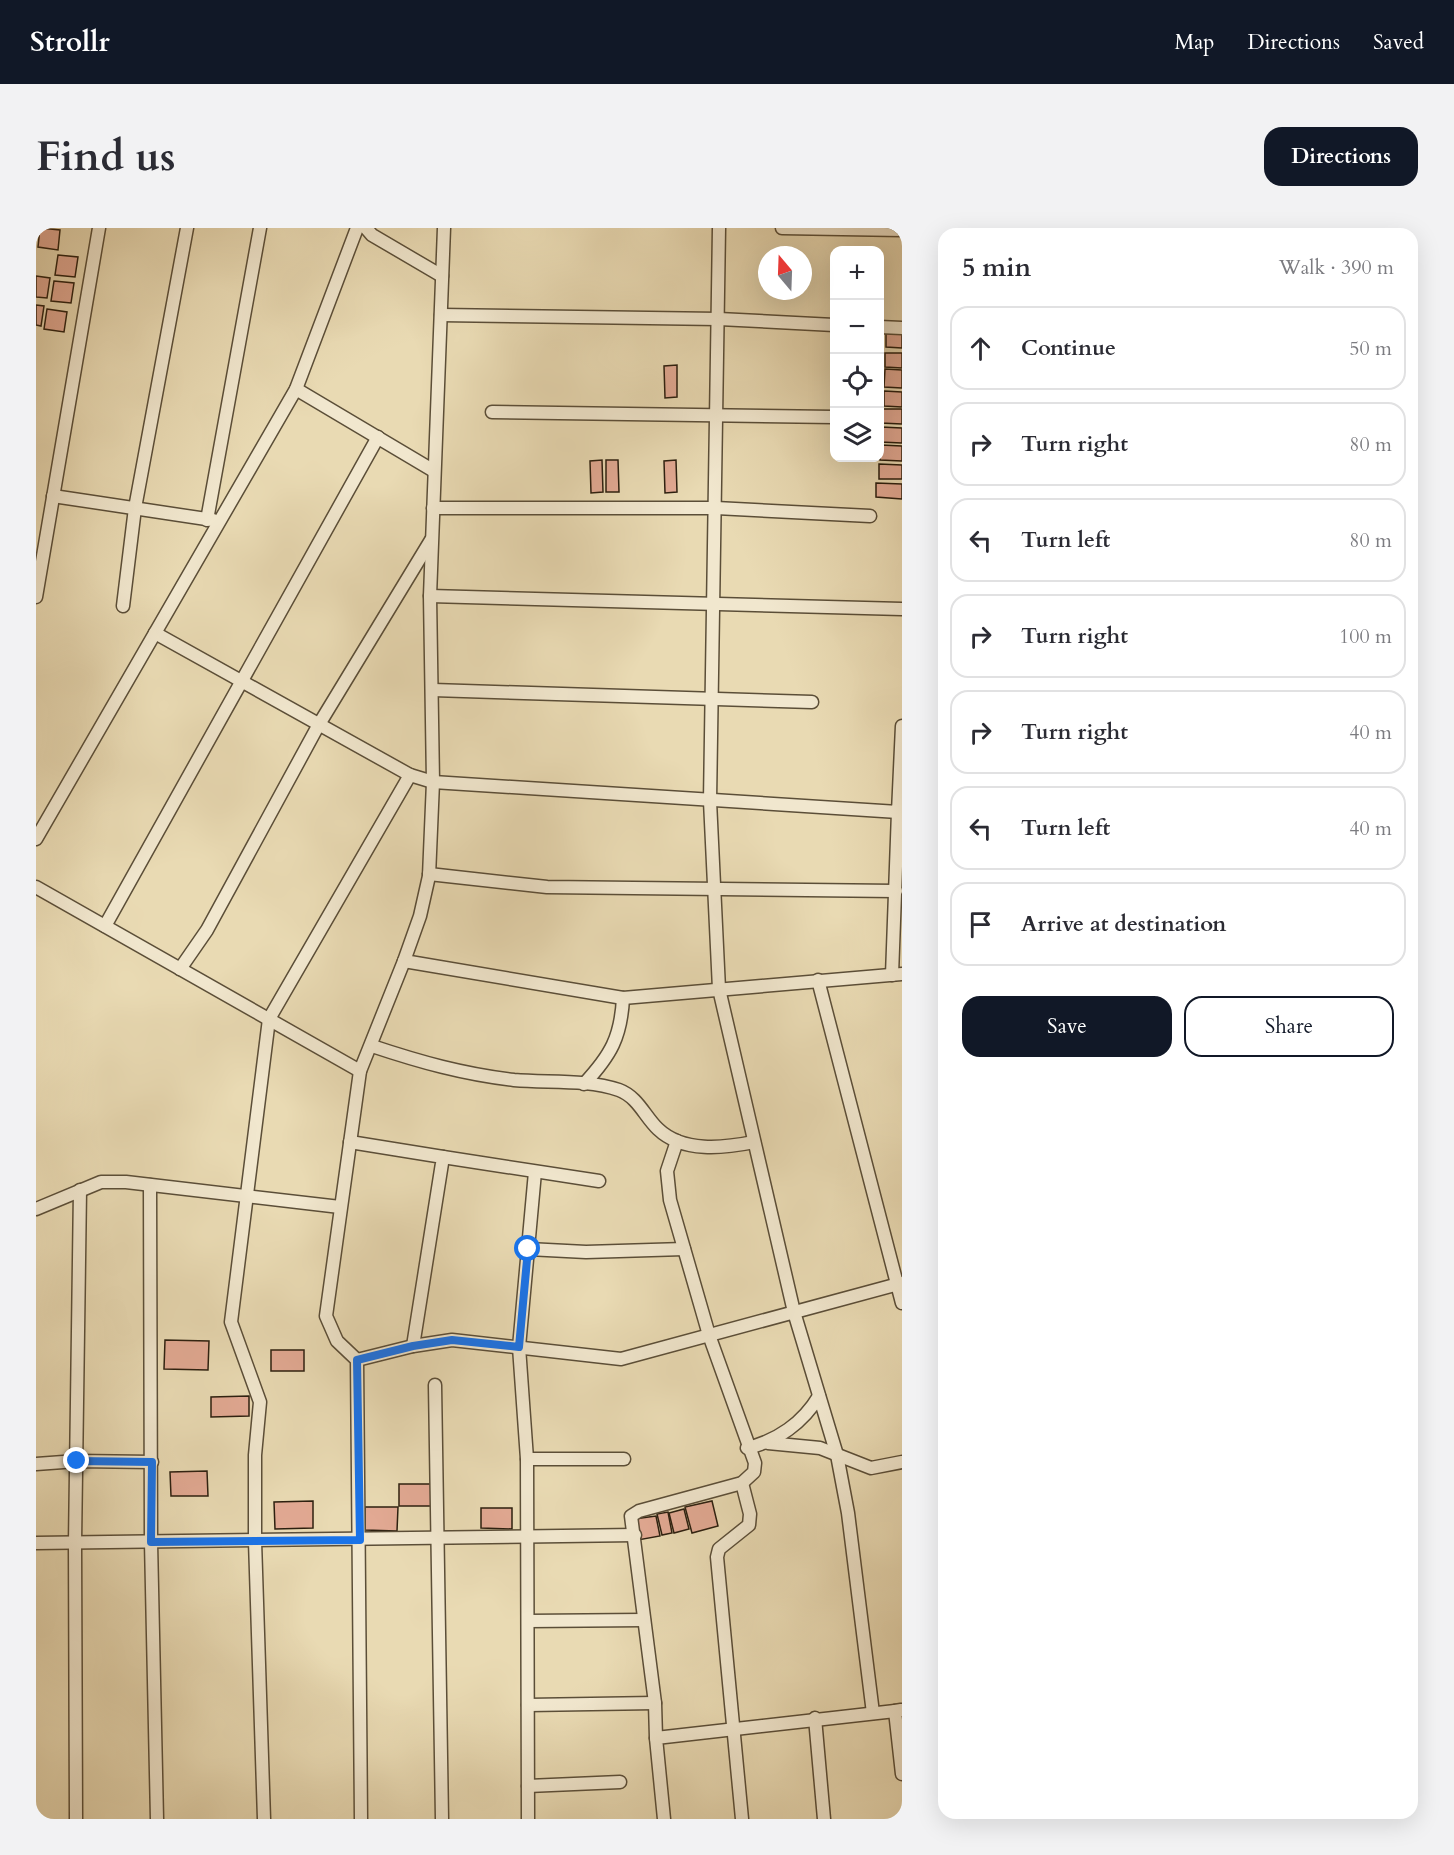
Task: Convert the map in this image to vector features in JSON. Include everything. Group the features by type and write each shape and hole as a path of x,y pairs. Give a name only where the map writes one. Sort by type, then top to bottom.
{"street":[{"path":"36,597 99,228"},
{"path":"123,606 135,508 187,228"},
{"path":"207,520 260,228"},
{"path":"36,839 296,389 357,228"},
{"path":"366,228 372,236 442,276"},
{"path":"361,1819 357,1360 338,1341 326,1316 360,1071 404,962 420,916 429,874 433,782 430,596 432,508 444,228"},
{"path":"719,228 710,801 719,989 794,1312 837,1455 848,1513 873,1713"},
{"path":"782,228 902,230"},
{"path":"441,315 719,319 830,325"},
{"path":"884,327 902,328"},
{"path":"296,389 434,471"},
{"path":"492,412 830,417"},
{"path":"105,926 378,437"},
{"path":"53,496 220,521"},
{"path":"432,508 716,508 870,516"},
{"path":"180,969 207,930 318,726 432,539"},
{"path":"430,596 902,609"},
{"path":"155,633 318,726 410,775 433,782 898,812"},
{"path":"433,690 812,702"},
{"path":"404,962 623,998 897,974 896,891 902,726"},
{"path":"264,1819 255,1541 255,1455 260,1402 231,1322 269,1019 410,775"},
{"path":"429,874 547,887 714,891 896,891"},
{"path":"36,887 360,1071"},
{"path":"818,980 900,1284 902,1303"},
{"path":"584,1084 613,1049 621,1021 623,998"},
{"path":"372,1046 439,1068 514,1080 584,1084 620,1091 631,1098 658,1130 676,1140 724,1148 754,1142"},
{"path":"663,1819 655,1703 631,1516 633,1513 742,1483 754,1472 755,1463 747,1448 708,1335 670,1200 667,1171 676,1140"},
{"path":"350,1142 599,1181"},
{"path":"413,1346 443,1157"},
{"path":"528,1819 527,1460 519,1347 535,1172"},
{"path":"36,1209 101,1182 150,1185 340,1208"},
{"path":"150,1185 151,1542 157,1819"},
{"path":"76,1819 75,1543 80,1190"},
{"path":"528,1249 586,1252 684,1249"},
{"path":"357,1360 413,1346 452,1340 621,1359 900,1284"},
{"path":"435,1385 442,1819"},
{"path":"768,1443 811,1409 819,1396"},
{"path":"747,1448 768,1443 792,1443 820,1448 871,1468 902,1462"},
{"path":"527,1460 624,1459"},
{"path":"36,1464 77,1461 152,1462"},
{"path":"742,1483 750,1514 749,1525 719,1549 717,1557 742,1819"},
{"path":"36,1543 635,1535"},
{"path":"528,1622 644,1620"},
{"path":"528,1705 655,1703"},
{"path":"656,1738 815,1718 899,1711 902,1774"},
{"path":"815,1718 824,1819"},
{"path":"528,1786 620,1782"}],"building":[{"path":"40,228 60,230 58,250 38,247"},
{"path":"58,255 78,257 75,277 55,275"},
{"path":"36,276 50,278 47,298 36,297"},
{"path":"54,281 74,283 71,303 51,301"},
{"path":"36,305 44,306 41,326 36,325"},
{"path":"47,309 67,312 64,332 44,329"},
{"path":"886,333 902,333 902,348 886,347"},
{"path":"885,353 902,353 902,368 885,367"},
{"path":"677,365 677,397 665,398 664,366"},
{"path":"885,369 902,370 902,388 884,387"},
{"path":"884,391 902,392 902,407 884,406"},
{"path":"884,409 902,409 902,424 884,423"},
{"path":"884,427 902,428 902,443 884,442"},
{"path":"884,445 902,446 902,461 884,460"},
{"path":"602,460 603,492 591,493 590,461"},
{"path":"606,460 618,460 619,492 606,492"},
{"path":"676,460 677,492 665,493 664,461"},
{"path":"879,464 902,465 902,479 879,479"},
{"path":"876,483 902,484 902,499 876,497"},
{"path":"165,1340 209,1341 208,1370 164,1369"},
{"path":"271,1350 304,1350 304,1371 271,1371"},
{"path":"249,1396 249,1416 211,1417 211,1397"},
{"path":"207,1471 208,1496 171,1496 170,1472"},
{"path":"399,1484 431,1484 431,1506 399,1506"},
{"path":"313,1501 313,1528 275,1529 274,1502"},
{"path":"712,1501 718,1526 692,1533 685,1507"},
{"path":"365,1507 398,1507 397,1531 365,1530"},
{"path":"481,1508 512,1508 512,1529 481,1528"},
{"path":"684,1509 689,1529 674,1533 669,1513"},
{"path":"668,1512 672,1533 662,1535 657,1514"},
{"path":"656,1516 660,1536 638,1540 634,1519"}],"route":[{"path":"77,1461 152,1462 151,1542 360,1540 357,1360 413,1346 452,1340 519,1347 528,1249"}]}
